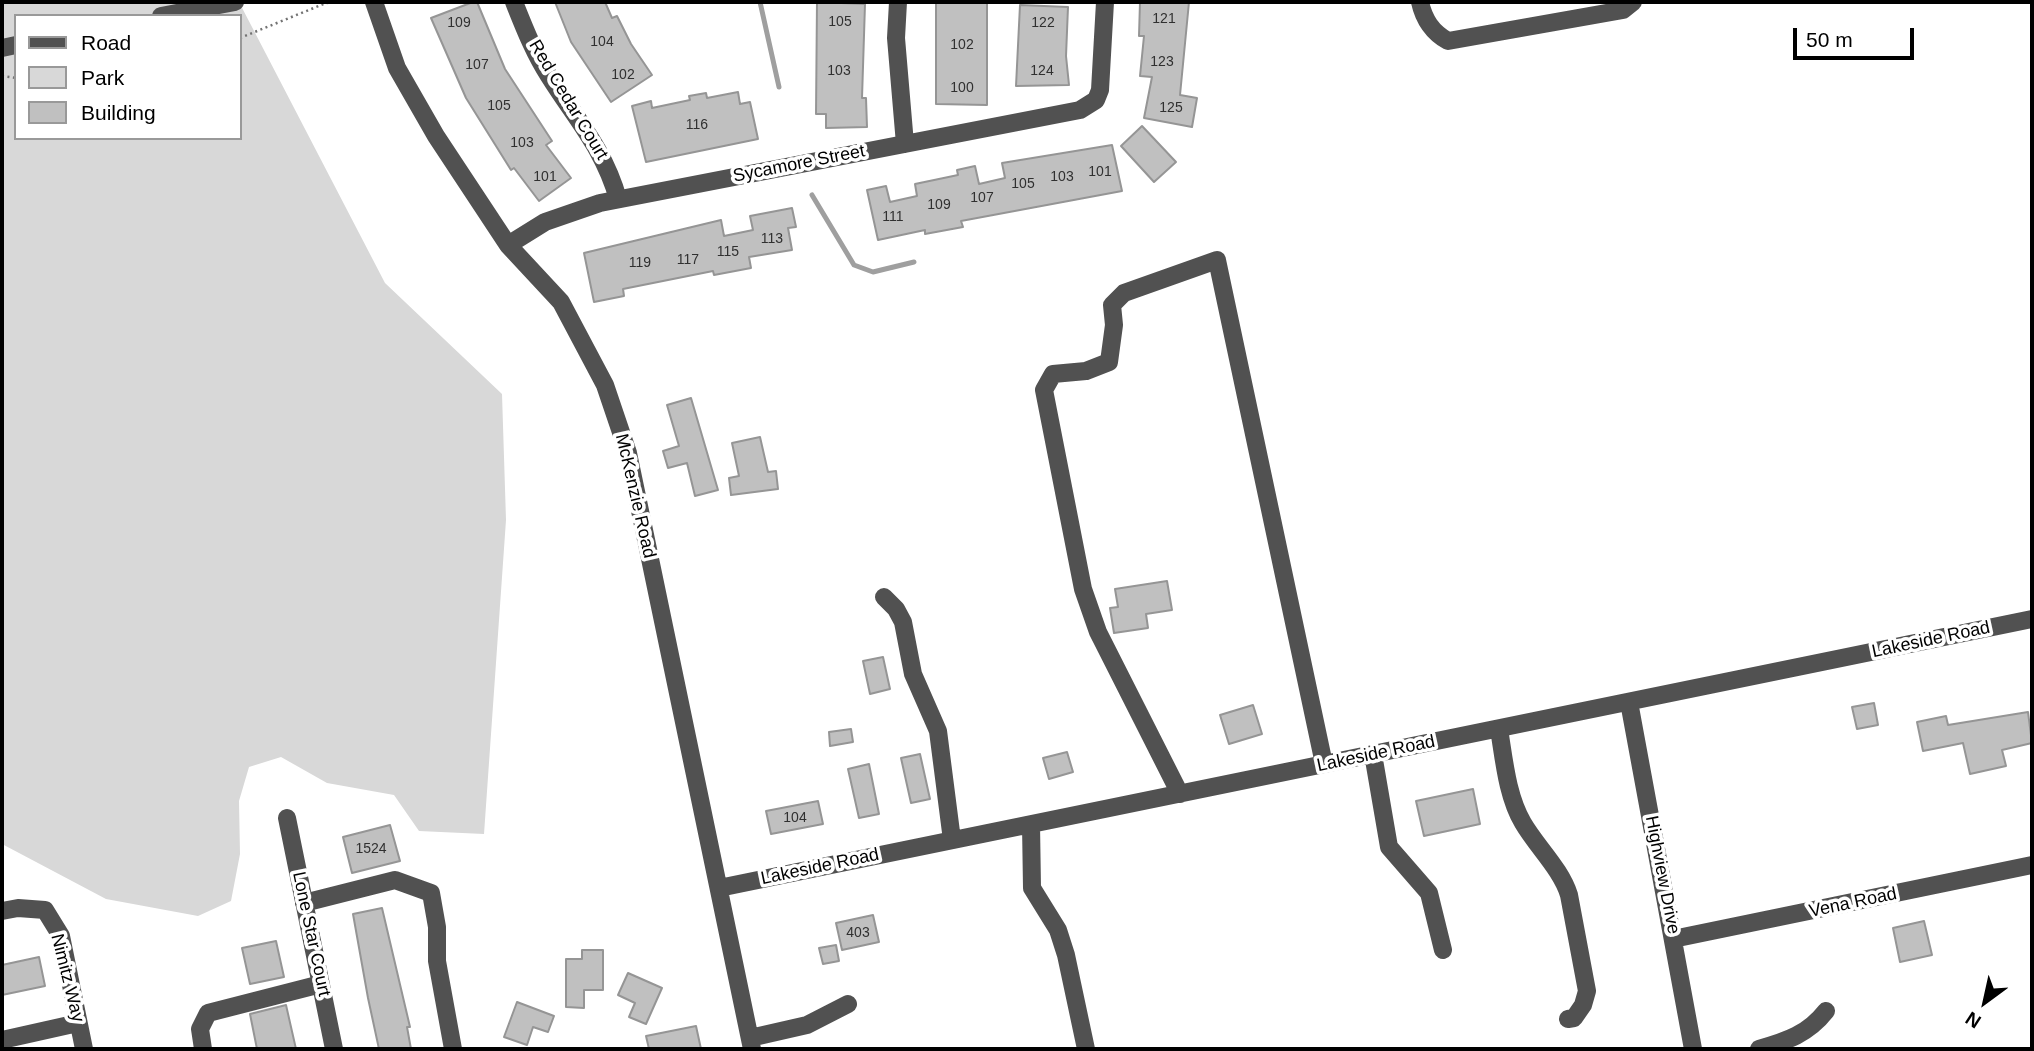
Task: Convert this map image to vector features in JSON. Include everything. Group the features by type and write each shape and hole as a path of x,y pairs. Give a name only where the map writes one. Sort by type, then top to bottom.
{"street":[{"path":"172,14 235,2"},
{"name":"McKenzie Road","path":"374,2 397,68 436,136 508,245 561,302 604,385 628,453 751,1043"},
{"name":"Red Cedar Court","path":"514,2 546,72 590,135 609,169 618,199"},
{"path":"898,2 896,38 905,144"},
{"name":"Sycamore Street","path":"508,245 569,212 618,199 1080,110 1096,100 1101,79 1105,2"},
{"path":"1420,2 1423,15 1434,33 1448,41 1623,9 1633,2"},
{"path":"1180,794 1098,632 1083,589 1044,390 1053,373 1086,371 1110,362 1114,326 1112,305 1124,293 1217,260 1324,764"},
{"path":"884,597 902,622 913,674 938,731 952,840"},
{"name":"Lakeside Road","path":"719,888 2032,620"},
{"name":"Highview Drive","path":"1629,702 1693,1049"},
{"path":"1499,729 1514,804 1543,853 1565,881 1569,895 1587,992 1584,1005 1574,1018 1569,1019"},
{"path":"1373,754 1389,847 1429,893 1443,950"},
{"name":"Lone Star Court","path":"287,818 334,1049"},
{"path":"1031,824 1032,888 1062,942 1086,1049"},
{"name":"Vena Road","path":"1673,939 2032,865"},
{"path":"304,903 395,880 415,884 431,893 437,927 437,961 453,1049"},
{"name":"Nimitz Way","path":"2,911 18,908 45,910 61,936 84,1049"},
{"path":"203,1049 200,1029 208,1013 321,984"},
{"path":"751,1043 807,1025 848,1004"},
{"path":"1759,1049 1789,1041 1814,1027 1826,1011"},
{"path":"2,1040 78,1023"}],"path":[{"path":"242,37 326,3 341,2"}],"green space":[{"path":"2,2 239,2 385,283 502,394 506,520 484,834 419,831 394,795 327,783 281,757 249,767 239,801 240,854 231,901 198,916 106,899 2,844"}],"building":[{"path":"477,2 505,69 552,141 546,145 571,178 539,201 514,168 511,170 466,98 431,18"},
{"path":"555,2 605,2 612,18 617,16 631,44 652,75 611,102 571,42"},
{"path":"817,2 865,4 862,98 866,98 867,127 826,128 826,114 816,114"},
{"path":"936,2 987,2 987,105 936,104"},
{"path":"1140,2 1189,2 1180,95 1197,98 1192,127 1144,118 1152,77 1140,76 1144,36 1139,36"},
{"path":"1020,5 1068,7 1066,56 1069,85 1016,86"},
{"path":"738,92 740,104 750,102 758,139 646,162 632,106 651,101 652,108 690,100 689,96 706,93 707,98"},
{"path":"1142,126 1176,162 1154,182 1121,146"},
{"path":"1112,145 1122,191 961,221 963,227 925,234 925,230 878,240 867,190 886,186 890,202 917,196 915,184 958,175 957,170 975,166 979,184 1005,178 1002,163"},
{"path":"792,208 796,227 788,228 792,250 749,257 751,268 714,275 713,271 623,289 624,296 594,302 584,253 721,220 724,236 753,230 750,216"},
{"path":"691,398 718,490 695,496 687,463 668,468 663,451 679,446 667,405"},
{"path":"760,437 768,472 776,471 778,489 731,495 729,478 739,476 732,443"},
{"path":"1167,581 1172,610 1146,614 1148,628 1114,633 1110,608 1118,607 1115,589"},
{"path":"883,657 890,689 870,694 863,661"},
{"path":"1874,703 1878,725 1857,729 1852,707"},
{"path":"1253,705 1262,734 1229,744 1220,715"},
{"path":"2028,712 2032,743 2002,750 2006,766 1970,774 1963,743 1923,751 1917,722 1946,716 1948,725"},
{"path":"851,729 853,742 830,746 829,732"},
{"path":"1067,752 1073,772 1049,779 1043,758"},
{"path":"920,754 930,799 911,803 901,758"},
{"path":"869,764 879,814 859,818 848,769"},
{"path":"1473,789 1480,824 1424,836 1416,801"},
{"path":"818,801 823,824 771,834 766,811"},
{"path":"390,825 400,861 352,873 343,837"},
{"path":"382,908 410,1027 407,1027 411,1049 379,1049 368,998 353,914"},
{"path":"873,915 879,942 842,950 836,923"},
{"path":"1924,921 1932,955 1900,962 1893,928"},
{"path":"276,941 284,977 250,984 242,948"},
{"path":"836,945 839,961 823,964 819,948"},
{"path":"582,950 603,950 603,990 584,990 584,1008 566,1007 566,959 582,959"},
{"path":"39,957 45,986 2,995 2,965"},
{"path":"628,973 662,988 646,1024 629,1017 635,1003 618,995"},
{"path":"517,1002 554,1016 548,1032 533,1027 527,1045 504,1037"},
{"path":"286,1005 296,1049 257,1049 250,1014"},
{"path":"696,1026 701,1049 649,1049 646,1036"}],"waterway":[{"path":"760,2 779,87"},
{"path":"812,195 854,265 873,272 914,262"}]}
